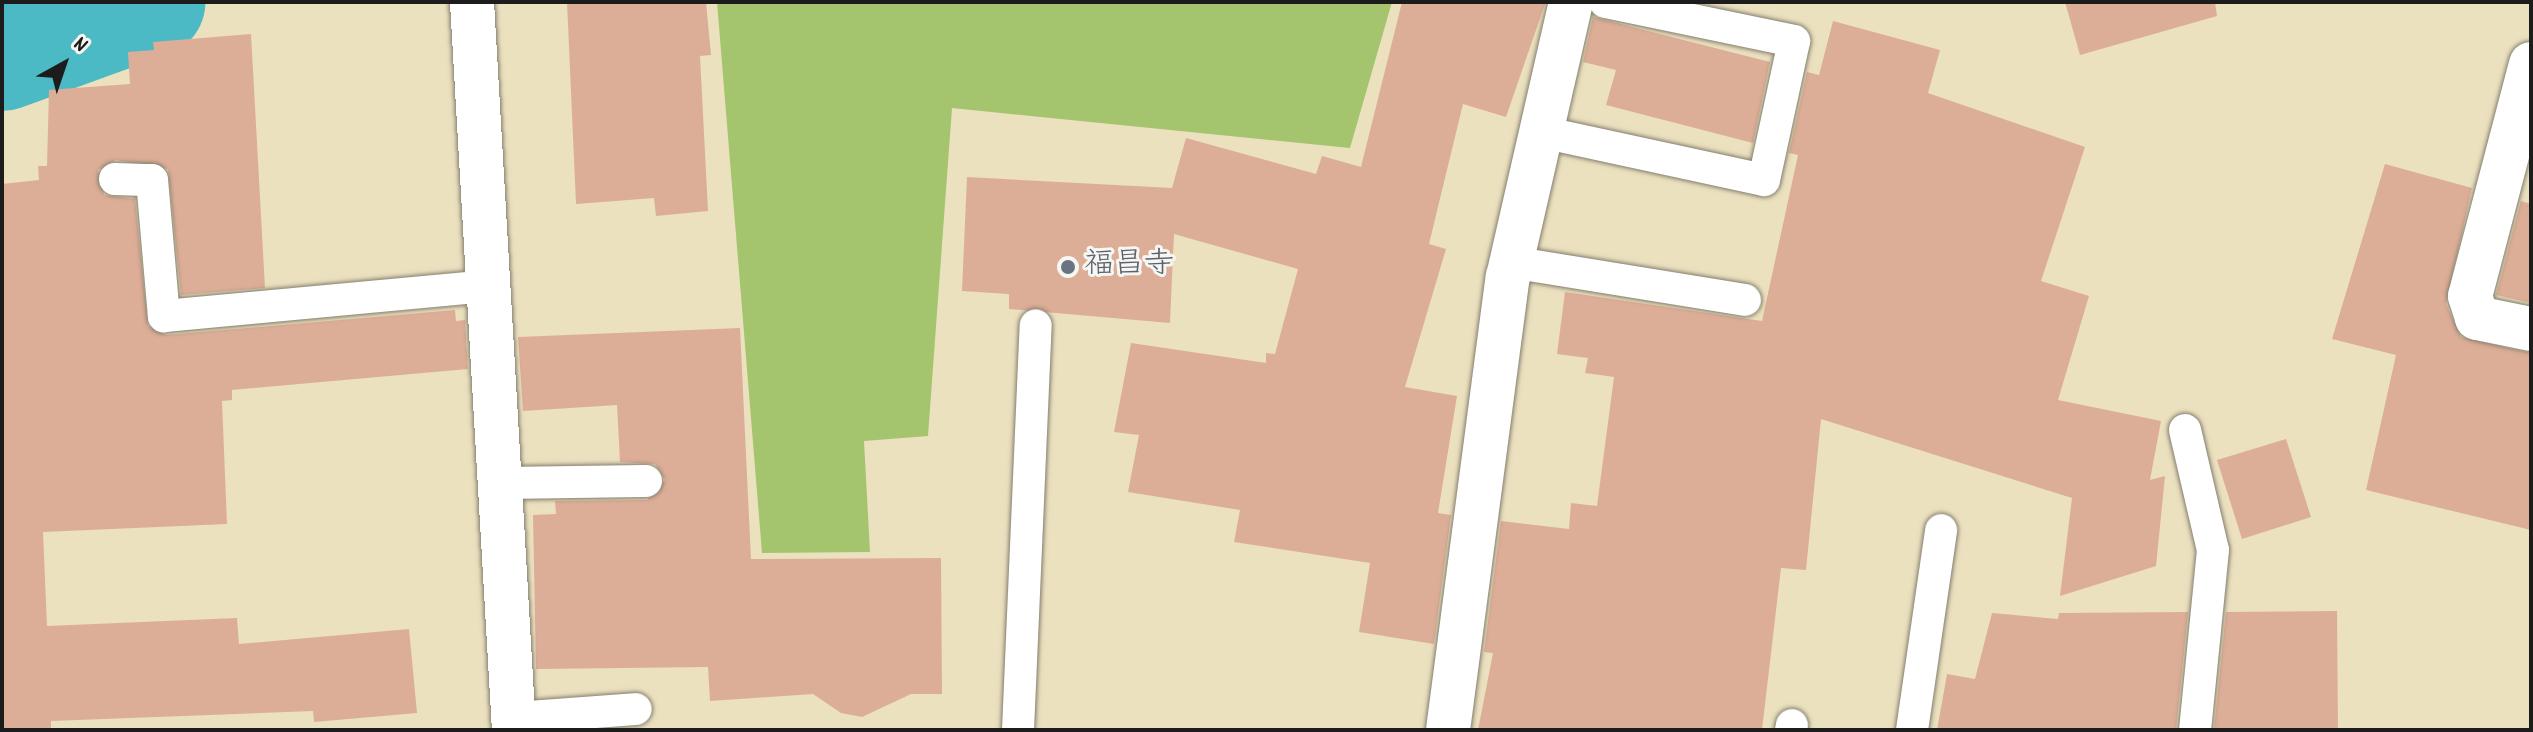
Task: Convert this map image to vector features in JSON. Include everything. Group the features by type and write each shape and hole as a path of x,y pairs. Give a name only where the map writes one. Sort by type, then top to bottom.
{"street":[{"path":"472,2 514,724"},
{"path":"1448,730 1511,262 1537,131 1571,2"},
{"path":"2531,64 2470,296 2477,318 2531,329"}],"lane":[{"path":"1537,131 1764,180 1794,41 1605,2"},
{"path":"115,179 152,180 164,316 490,286"},
{"path":"1511,262 1745,300"},
{"path":"1018,730 1036,325"},
{"path":"2185,430 2213,550 2195,730"},
{"path":"501,483 646,481"},
{"path":"1912,730 1941,530"},
{"path":"514,724 636,709"}],"green space":[{"path":"717,2 1392,2 1350,148 952,108 928,436 864,441 870,552 762,553"}],"building":[{"path":"567,2 706,2 711,55 700,56 708,211 656,216 654,198 576,204"},
{"path":"1402,2 1545,4 1506,117 1463,104 1429,244 1446,249 1405,387 1457,396 1438,513 1451,515 1434,644 1359,632 1370,563 1234,542 1240,510 1128,492 1139,435 1114,432 1131,343 1266,363 1266,353 1275,354 1298,269 1174,234 1170,323 1009,309 1009,294 962,291 967,177 1172,188 1186,138 1316,174 1322,156 1361,167"},
{"path":"2065,2 2215,2 2217,16 2080,55"},
{"path":"1593,17 1770,62 1753,143 1606,105 1616,70 1583,62"},
{"path":"1833,21 1940,50 1928,93 2085,147 2041,281 2089,296 2058,400 2161,421 2150,480 2165,476 2156,566 2060,596 2072,498 1821,419 1806,570 1781,568 1762,730 1478,730 1493,653 1484,652 1501,521 1569,529 1571,503 1597,506 1614,377 1585,373 1588,358 1557,354 1565,292 1762,321 1798,155 1789,153 1807,72 1819,75"},
{"path":"251,34 265,288 181,295 168,169 116,160 98,170 104,195 135,199 148,326 166,335 455,310 456,321 465,320 468,369 232,390 232,400 222,401 227,524 43,532 47,626 237,618 239,644 409,629 417,713 314,722 313,711 51,721 51,730 2,730 2,184 39,180 38,166 47,166 49,90 130,84 128,52 154,50 153,42"},
{"path":"2385,164 2472,188 2446,304 2461,337 2531,353 2531,530 2366,490 2396,355 2332,339"},
{"path":"2521,201 2531,204 2531,303 2496,295"},
{"path":"740,328 751,559 941,558 942,694 911,694 862,717 841,713 813,694 710,701 708,667 536,669 533,515 556,514 555,501 647,500 665,480 655,464 620,462 617,405 523,411 518,337"},
{"path":"2286,439 2311,517 2242,539 2217,460"},
{"path":"2337,611 2338,730 2214,730 2226,612"},
{"path":"2188,612 2176,730 1937,730 1947,674 1975,679 1992,613 2058,619 2059,613"}],"waterway":[{"path":"2,56 150,2"}],"place":[{"name":"福昌寺","path":"1068,267"}]}
